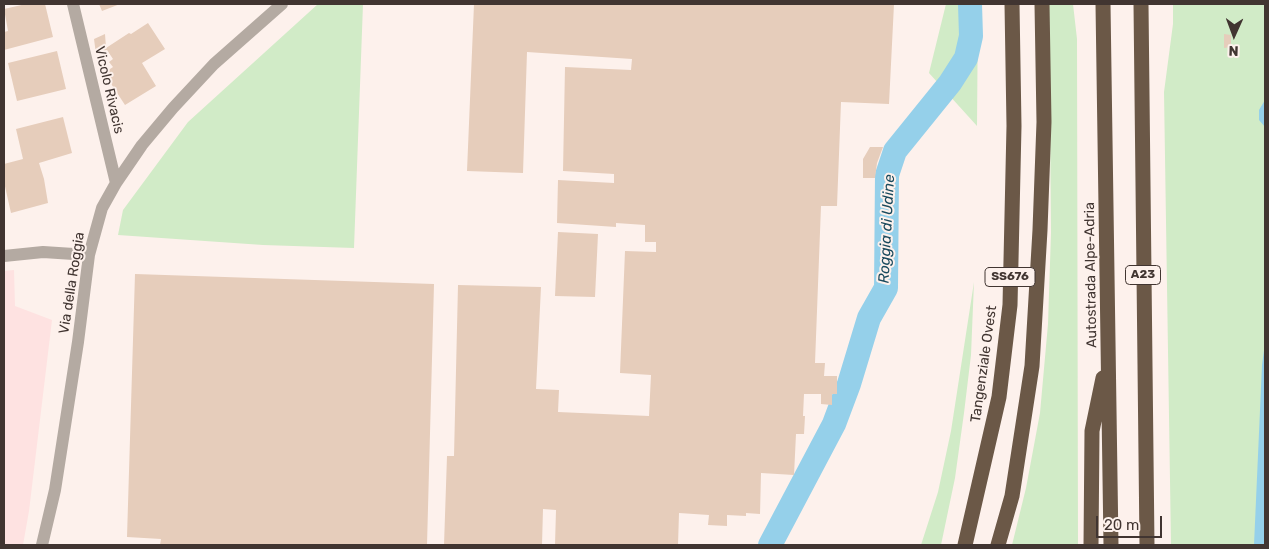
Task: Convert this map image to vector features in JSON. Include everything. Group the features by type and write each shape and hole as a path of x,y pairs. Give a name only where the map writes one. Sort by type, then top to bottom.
{"highway":[{"name":"Tangenziale Ovest","path":"966,545 999,397 1010,305 1014,126 1012,4"},
{"name":"SS676","path":"998,545 1012,496 1032,366 1044,132 1042,4"},
{"name":"Autostrada Alpe-Adria","path":"1103,4 1111,545"},
{"name":"A23","path":"1141,4 1147,545"},
{"path":"1091,545 1092,431 1109,349"}],"street":[{"name":"Vicolo Rivacis","path":"73,4 116,183"},
{"name":"Via della Roggia","path":"42,545 55,490 89,256 102,208 116,183 142,145 173,108 214,64 278,5"},
{"path":"4,256 43,252 89,256"}],"shaded area":[{"path":"14,270 15,306 52,320 29,511 23,545 4,545 4,271"}],"green space":[{"path":"318,4 363,4 354,248 263,245 118,235 123,210 188,122"},
{"path":"946,4 978,4 977,126 929,73"},
{"path":"1049,4 1073,4 1077,39 1078,545 1012,545 1026,488 1040,413 1048,324 1051,233"},
{"path":"1173,4 1265,4 1265,545 1171,545 1164,92 1173,24"},
{"path":"974,282 971,355 955,478 941,545 921,545 938,492 951,431"}],"water":[{"path":"1265,100 1265,127 1259,120 1259,110"},
{"path":"1265,343 1265,545 1254,545 1262,365"}],"building":[{"path":"26,4 45,4 53,37 4,50 4,32 8,31 4,9"},
{"path":"99,4 120,4 102,11"},
{"path":"474,4 894,4 889,104 841,102 837,206 821,206 815,363 825,363 824,376 837,376 837,394 832,394 832,405 821,404 821,394 804,394 804,434 796,434 794,475 761,473 760,514 746,513 746,516 727,515 727,526 708,525 709,515 679,513 678,545 555,545 556,510 543,509 542,545 444,545 447,456 454,456 458,285 541,287 536,389 559,390 558,412 649,416 651,375 620,373 625,251 656,252 656,242 645,242 645,225 616,223 616,227 557,223 558,180 614,183 614,174 563,171 565,67 631,70 632,59 527,52 523,173 467,171"},
{"path":"148,23 165,49 142,63 156,86 125,105 104,73 113,67 109,62 113,59 107,50 96,54 94,39 105,34 106,48"},
{"path":"1224,34 1231,35 1231,47 1224,48"},
{"path":"57,51 66,89 17,101 8,63"},
{"path":"63,117 72,153 39,163 48,203 11,213 4,182 4,164 23,159 16,129"},
{"path":"870,147 883,147 877,163 875,178 863,178 863,159"},
{"path":"558,232 598,234 595,297 555,296"},
{"path":"135,274 434,284 427,545 160,545 161,539 127,537"}],"waterway":[{"name":"Roggia di Udine","path":"770,545 834,424 849,384 869,318 886,288 887,175 895,151 950,83 966,58 971,36 970,4"}]}
